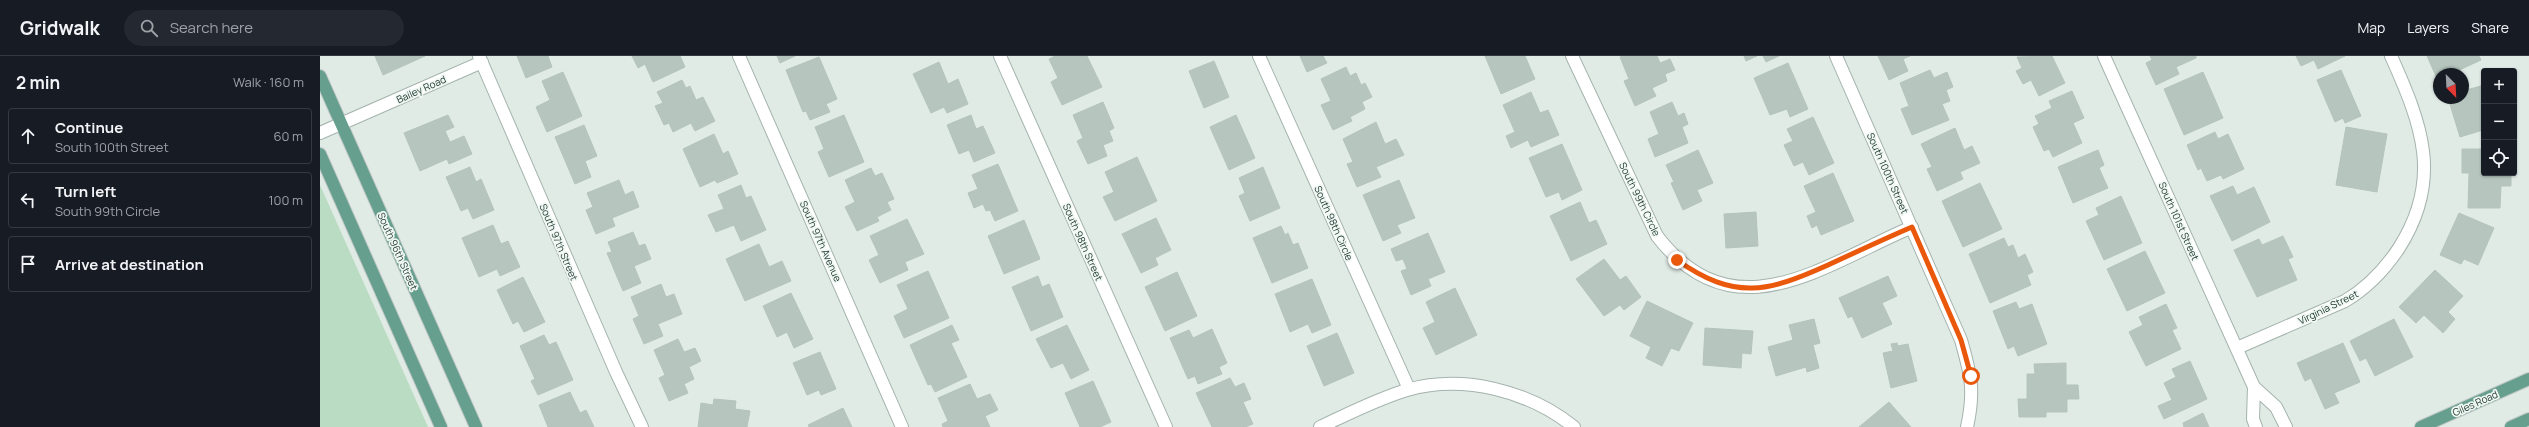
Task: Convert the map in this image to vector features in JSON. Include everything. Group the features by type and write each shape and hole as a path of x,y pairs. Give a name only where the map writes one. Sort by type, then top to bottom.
{"main road":[{"name":"South 96th Street","path":"320,76 476,427"},
{"path":"320,154 441,427"},
{"name":"Giles Road","path":"2421,427 2529,379"},
{"path":"2511,427 2529,419"}],"street":[{"name":"South 97th Avenue","path":"739,56 902,427"},
{"name":"South 98th Street","path":"1000,56 1166,427"},
{"name":"South 98th Circle","path":"1259,56 1409,389"},
{"name":"South 99th Circle","path":"1572,56 1657,236 1677,260 1711,281 1732,287 1752,289 1784,284 1912,227"},
{"name":"South 100th Street","path":"1836,56 1961,340 1971,376 1973,404 1967,427"},
{"name":"South 101st Street","path":"2104,56 2254,387 2276,407 2286,427"},
{"name":"Virginia Street","path":"2236,348 2345,301 2360,292 2388,262 2410,229 2420,203 2425,176 2423,146 2416,118 2391,56"},
{"name":"Bailey Road","path":"320,133 360,116 480,59"},
{"name":"South 97th Street","path":"480,59 612,365 642,427"},
{"path":"1320,427 1380,399 1409,389 1464,385 1506,391 1542,405 1574,427"},
{"name":"South 101st Street","path":"2254,387 2253,419 2256,427"}],"green space":[{"path":"320,185 428,427 320,427"}],"building":[{"path":"375,56 425,56 383,75"},
{"path":"517,56 548,56 552,67 526,78"},
{"path":"632,56 680,56 685,67 653,82 645,64 638,68"},
{"path":"777,56 795,56 780,63"},
{"path":"1055,56 1087,56 1102,87 1062,105 1051,82 1058,78 1049,59"},
{"path":"1300,56 1323,56 1327,63 1307,72"},
{"path":"1485,56 1525,56 1535,79 1501,94"},
{"path":"1657,56 1660,63 1670,59 1675,70 1665,74 1667,81 1652,88 1656,96 1635,106 1624,81 1629,79 1620,57"},
{"path":"1744,56 1757,56 1746,61"},
{"path":"1763,56 1779,56 1766,62"},
{"path":"1878,56 1910,56 1903,59 1908,71 1889,80"},
{"path":"2052,56 2065,83 2039,96 2031,80 2023,84 2016,71 2022,68 2017,57"},
{"path":"2150,56 2196,56 2196,58 2176,67 2179,74 2156,85 2146,63 2152,60"},
{"path":"2296,56 2345,56 2318,69 2314,60 2301,66"},
{"path":"2427,56 2479,56 2481,60 2464,68 2433,68 2433,70"},
{"path":"819,57 837,99 826,104 830,112 810,120 806,111 803,112 786,70"},
{"path":"1214,61 1229,97 1204,108 1189,71"},
{"path":"939,62 948,84 958,79 968,104 947,113 944,107 931,113 913,74"},
{"path":"1788,63 1808,109 1790,117 1787,109 1770,115 1754,78"},
{"path":"1346,67 1350,76 1356,73 1361,85 1365,83 1372,97 1362,102 1365,109 1350,117 1352,121 1333,130 1321,105 1331,101 1321,79"},
{"path":"1930,70 1934,78 1947,72 1953,87 1946,90 1950,101 1942,104 1949,120 1912,135 1901,109 1909,106 1900,83"},
{"path":"2341,70 2361,116 2345,123 2343,118 2335,122 2317,80"},
{"path":"563,72 582,116 547,132 536,107 550,100 542,81"},
{"path":"2203,72 2223,118 2184,135 2164,89"},
{"path":"682,80 686,88 690,86 696,100 703,97 715,121 695,131 691,123 673,132 669,123 664,125 655,106 663,103 657,92"},
{"path":"2481,86 2481,131 2460,137 2450,104 2469,104 2469,89"},
{"path":"2072,91 2084,118 2073,123 2082,143 2053,157 2049,149 2044,151 2033,127 2039,124 2035,116 2052,108 2049,101"},
{"path":"1531,92 1540,113 1548,110 1559,135 1531,147 1528,140 1511,148 1506,136 1515,132 1503,105"},
{"path":"1103,102 1114,128 1109,131 1113,141 1103,145 1107,156 1088,164 1077,141 1083,138 1073,115"},
{"path":"1672,102 1678,116 1684,113 1688,124 1682,127 1688,143 1655,157 1648,139 1659,134 1650,112"},
{"path":"448,115 454,127 445,131 450,142 464,136 472,154 449,164 447,159 420,171 404,133"},
{"path":"844,115 864,162 829,177 818,152 824,149 815,127"},
{"path":"971,115 976,129 983,126 995,153 974,162 969,150 959,154 947,125"},
{"path":"1236,115 1255,158 1229,170 1210,127"},
{"path":"1813,117 1834,163 1809,175 1803,162 1794,166 1784,145 1793,141 1787,129"},
{"path":"1376,122 1385,144 1396,139 1404,155 1376,167 1381,177 1357,187 1347,164 1353,162 1343,139"},
{"path":"584,125 597,156 585,161 591,177 575,184 555,137"},
{"path":"2346,127 2387,134 2377,192 2336,185"},
{"path":"1955,128 1964,150 1972,146 1980,163 1960,172 1963,179 1937,191 1927,169 1932,167 1921,144"},
{"path":"2215,132 2218,139 2228,134 2244,169 2223,179 2221,175 2207,181 2201,168 2198,170 2187,145"},
{"path":"714,134 723,154 728,151 738,174 717,183 715,180 700,187 683,149"},
{"path":"1562,144 1582,190 1562,200 1559,192 1546,197 1529,158"},
{"path":"2462,149 2481,149 2481,176 2511,176 2511,186 2501,186 2500,208 2468,208 2469,173 2462,173"},
{"path":"1698,150 1713,183 1697,190 1702,201 1683,210 1671,183 1674,182 1666,165"},
{"path":"2098,150 2104,165 2099,168 2108,188 2073,203 2058,167"},
{"path":"1137,157 1157,201 1115,221 1103,197 1114,192 1105,172"},
{"path":"998,164 1018,211 995,221 990,210 986,211 983,204 974,208 968,193 978,189 972,175"},
{"path":"470,167 476,182 481,179 494,210 473,219 468,208 461,211 446,177"},
{"path":"1263,167 1280,208 1250,221 1239,196 1245,193 1239,178"},
{"path":"871,168 875,176 882,173 894,199 887,202 891,210 877,217 879,221 857,231 845,207 855,202 845,180"},
{"path":"1833,173 1854,221 1821,235 1817,225 1812,228 1807,216 1816,212 1804,186"},
{"path":"619,180 625,195 633,191 639,207 612,218 615,226 596,234 586,210 593,207 587,193"},
{"path":"1399,180 1415,218 1397,225 1401,233 1383,241 1363,195"},
{"path":"1980,183 2002,229 1963,247 1942,201"},
{"path":"741,185 746,198 751,196 766,230 741,241 734,225 716,232 708,215 724,209 718,195"},
{"path":"2233,186 2237,195 2254,187 2270,222 2232,241 2210,196"},
{"path":"2121,196 2142,243 2104,260 2086,221 2099,215 2096,208"},
{"path":"1580,202 1589,223 1596,220 1607,244 1571,261 1550,216"},
{"path":"1756,212 1758,246 1726,248 1724,214"},
{"path":"2459,213 2494,228 2478,265 2464,259 2461,264 2440,255"},
{"path":"1156,218 1171,250 1155,258 1158,265 1141,273 1122,234"},
{"path":"907,219 924,254 905,262 908,270 880,283 869,260 879,255 870,236"},
{"path":"1024,220 1040,259 1004,274 988,236"},
{"path":"493,225 501,244 508,241 520,267 500,276 497,269 479,277 462,238"},
{"path":"1281,226 1285,235 1288,233 1293,245 1298,243 1308,268 1272,283 1253,238"},
{"path":"633,232 639,246 645,244 651,259 634,266 641,283 623,291 607,253 612,252 608,242"},
{"path":"1428,233 1445,272 1428,279 1431,286 1411,295 1401,271 1407,269 1403,259 1396,261 1391,249"},
{"path":"2283,236 2293,257 2288,259 2297,280 2257,297 2234,250 2259,239 2262,245"},
{"path":"2004,238 2008,247 2013,245 2018,258 2025,254 2033,272 2027,275 2031,285 1990,303 1969,254"},
{"path":"759,244 769,267 782,261 791,281 745,301 726,259"},
{"path":"2145,251 2165,293 2127,311 2107,269"},
{"path":"1604,259 1620,280 1626,276 1641,297 1624,310 1620,305 1604,316 1576,279"},
{"path":"2435,270 2463,296 2448,312 2455,319 2443,333 2424,315 2416,323 2399,307"},
{"path":"928,271 949,318 904,338 894,316 908,309 897,285"},
{"path":"1177,272 1197,316 1165,331 1145,287"},
{"path":"1038,276 1042,287 1049,284 1063,317 1031,331 1012,287"},
{"path":"1888,276 1897,296 1882,303 1892,324 1862,338 1852,316 1848,318 1839,298"},
{"path":"523,277 545,322 524,332 518,321 513,324 497,290"},
{"path":"1312,279 1331,325 1312,333 1308,324 1290,332 1275,294"},
{"path":"661,284 666,297 674,294 682,314 658,324 663,336 644,344 633,319 639,316 631,297"},
{"path":"1455,288 1477,335 1436,355 1423,328 1435,322 1426,302"},
{"path":"791,293 813,339 794,348 787,332 777,337 763,306"},
{"path":"1647,301 1693,323 1679,351 1671,348 1662,366 1646,358 1651,347 1630,336"},
{"path":"2016,302 2019,309 2032,304 2047,344 2018,356 2014,346 2008,349 1993,311"},
{"path":"2166,304 2177,328 2172,330 2181,349 2146,366 2129,332 2143,325 2139,317"},
{"path":"1814,319 1820,343 1813,345 1819,368 1807,372 1806,367 1776,376 1768,347 1793,340 1789,325"},
{"path":"2394,319 2413,357 2375,376 2366,358 2360,361 2350,341"},
{"path":"952,325 959,340 951,343 967,377 935,392 931,384 928,385 910,345"},
{"path":"1067,325 1089,370 1071,379 1063,363 1051,368 1036,339"},
{"path":"1705,328 1753,331 1751,354 1742,353 1741,368 1703,365"},
{"path":"1212,329 1227,363 1219,367 1222,374 1198,384 1195,376 1188,379 1170,338 1189,330 1193,338"},
{"path":"1337,333 1354,373 1324,386 1307,346"},
{"path":"544,335 549,345 556,342 573,380 538,395 531,381 535,379 520,346"},
{"path":"678,339 684,352 695,348 701,361 689,367 694,379 684,384 688,393 669,401 659,378 665,375 654,350"},
{"path":"1897,343 1898,346 1908,344 1917,381 1891,388 1883,353 1893,351 1891,344"},
{"path":"2343,343 2360,382 2334,393 2339,403 2325,409 2311,378 2305,381 2297,363"},
{"path":"820,352 836,389 821,395 819,390 807,395 793,363"},
{"path":"2190,361 2207,399 2164,419 2158,406 2172,400 2164,383 2176,377 2172,369"},
{"path":"2066,363 2066,385 2078,385 2079,399 2067,399 2067,412 2046,412 2046,417 2019,417 2018,399 2027,399 2027,374 2035,374 2034,364"},
{"path":"1230,378 1235,387 1244,383 1251,399 1243,402 1253,424 1245,427 1212,427 1196,393"},
{"path":"1093,381 1111,422 1100,427 1080,427 1065,393"},
{"path":"970,384 977,399 990,394 998,410 985,416 990,427 943,427 942,424 948,421 938,398"},
{"path":"570,392 580,413 586,410 594,427 548,427 539,405"},
{"path":"714,399 736,401 735,409 750,411 747,427 698,427 701,403 713,405"},
{"path":"1889,402 1911,427 1859,427"},
{"path":"843,408 852,427 809,427 808,425"},
{"path":"2203,413 2209,427 2184,427 2183,423"}],"route":[{"path":"1677,260 1711,281 1732,287 1752,289 1764,288 1784,284 1794,280 1912,227 1961,340 1971,376"}]}
